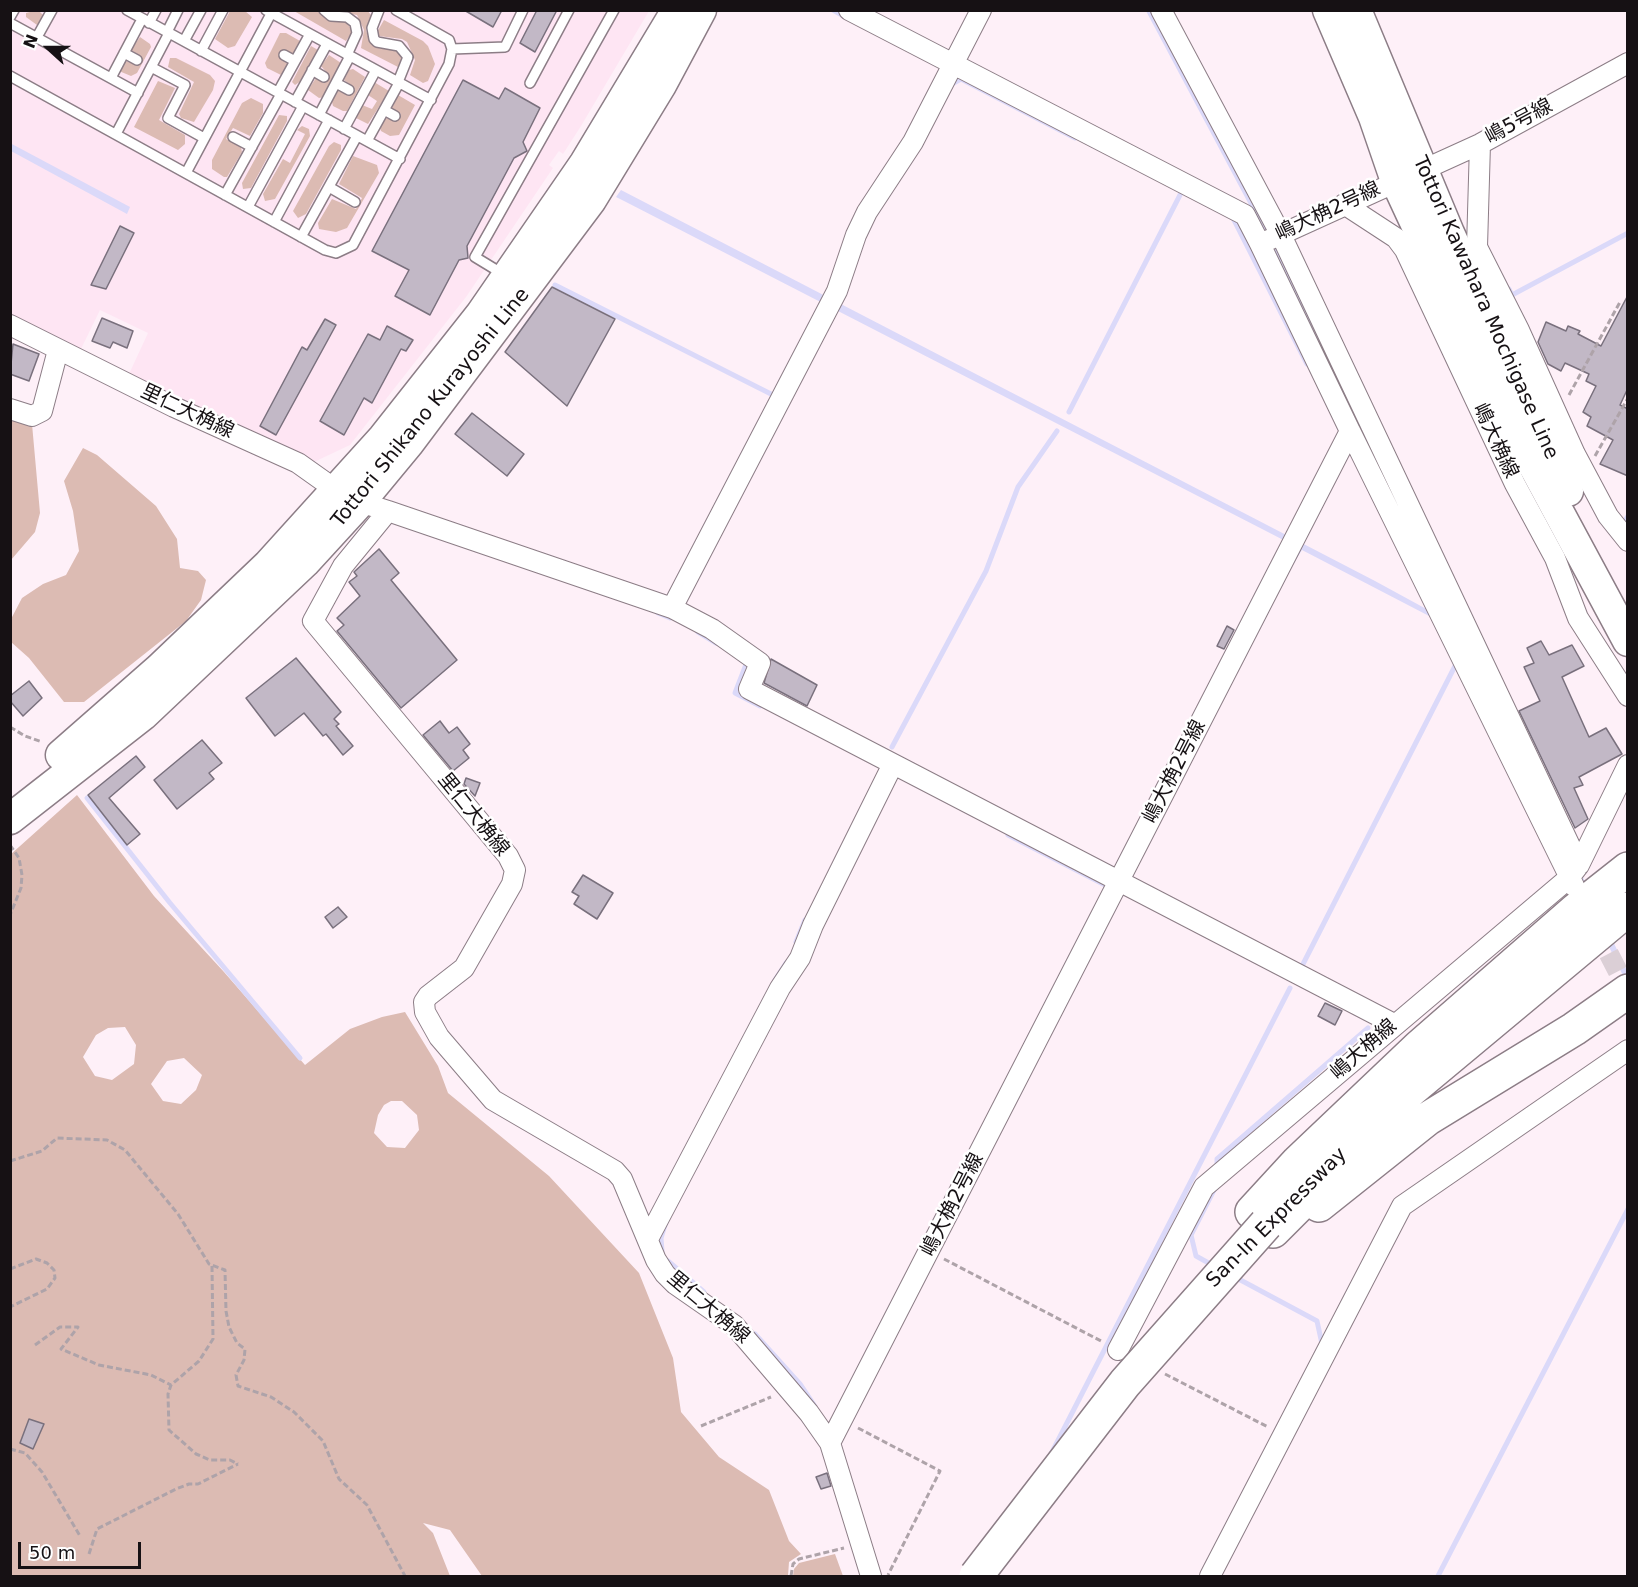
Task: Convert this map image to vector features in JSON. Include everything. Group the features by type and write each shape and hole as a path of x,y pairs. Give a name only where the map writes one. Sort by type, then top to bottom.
{"highway":[{"path":"989,1576 1077,1460 1268,1226 1298,1162 1419,1047 1576,910 1628,870"},
{"name":"San-In Expressway","path":"1268,1226 1339,1154 1412,1089 1628,909"},
{"name":"San-In Expressway","path":"1268,1226 1314,1189 1422,1093 1628,923"},
{"path":"976,1576 1075,1446 1132,1353 1268,1226 1335,1191 1427,1119 1574,1029 1628,991"}],"main road":[{"name":"Tottori Shikano Kurayoshi Line","path":"10,819 143,715 305,562 383,438 481,314 585,163 677,10"},
{"name":"Tottori Shikano Kurayoshi Line","path":"10,793 56,759 159,669 268,565 348,496 422,426 591,200 661,84 701,10"},
{"name":"Tottori Kawahara Mochigase Line","path":"1328,10 1374,117 1409,175 1570,496 1628,599"},
{"name":"Tottori Kawahara Mochigase Line","path":"1356,10 1409,175 1494,392 1628,641"}],"street":[{"path":"849,10 1245,215 1260,244"},
{"path":"672,608 837,291 863,220 913,142 981,10"},
{"path":"1161,10 1281,235 1575,878"},
{"name":"嶋5号線","path":"1409,175 1479,144 1628,63"},
{"path":"1479,144 1477,247 1608,516 1628,541"},
{"name":"嶋大桷2号線","path":"830,1443 1350,431 1260,244 1409,175"},
{"name":"嶋大桷線","path":"1344,204 1396,238 1405,250 1515,484 1555,558 1578,618 1628,696"},
{"name":"里仁大桷線","path":"10,326 174,407 298,463 348,496 388,511 344,566 313,621 508,856 515,870 512,884 464,968 428,996 424,1002 425,1012 439,1037 493,1100 615,1171 622,1179 665,1274 675,1284 734,1325 789,1390 830,1443 871,1576"},
{"path":"10,409 32,416 42,411 58,350"},
{"path":"1350,431 1575,878"},
{"path":"388,511 672,608 712,629 760,663 749,689 892,766 1394,1024"},
{"name":"嶋大桷線","path":"1118,1350 1204,1187 1394,1024 1575,878 1628,765"},
{"path":"648,1239 780,988 800,958 813,925 892,766"},
{"path":"1210,1576 1401,1206 1628,1050"}],"lane":[{"path":"10,17 14,10"},
{"path":"111,78 124,53 156,10"},
{"path":"116,134 152,67 178,10"},
{"path":"184,41 201,10"},
{"path":"201,51 223,10"},
{"path":"319,115 356,38 355,23 347,17 331,16 324,10"},
{"path":"367,141 399,82 408,57 399,46 378,42 374,39 372,28 380,10"},
{"path":"452,49 506,47 523,10"},
{"path":"530,83 569,10"},
{"path":"507,277 475,257 614,10"},
{"path":"37,37 49,11"},
{"path":"130,11 400,159"},
{"path":"186,173 270,11 431,100"},
{"path":"10,76 274,222 336,253 353,245 445,75 452,49 449,40 400,11"},
{"path":"10,23 138,93"},
{"path":"225,195 310,34"},
{"path":"248,207 299,104 312,70 327,44"},
{"path":"124,53 137,60"},
{"path":"284,55 295,61"},
{"path":"152,67 185,85 168,118 204,138"},
{"path":"312,70 324,77"},
{"path":"344,129 376,70"},
{"path":"336,83 349,90"},
{"path":"360,98 371,104"},
{"path":"384,110 395,116"},
{"path":"274,222 329,120"},
{"path":"233,136 252,147"},
{"path":"302,237 357,136"},
{"path":"329,187 355,202"}],"path":[{"path":"1557,415 1620,302"},
{"path":"1586,472 1628,398"},
{"path":"10,727 25,736 50,744"},
{"path":"10,845 19,858 22,875 21,888 10,915"},
{"path":"10,1161 42,1151 57,1138 107,1140 125,1150 178,1214 212,1266 213,1339 199,1361 171,1385 168,1394 169,1430 196,1454 210,1460 230,1460 238,1464 198,1484 189,1484 176,1489 97,1529 89,1554"},
{"path":"10,1269 36,1259 47,1263 54,1270 55,1278 47,1289 10,1307"},
{"path":"212,1266 225,1270 226,1311 230,1328 237,1343 245,1349 244,1360 236,1376 238,1386 271,1397 294,1412 323,1441 339,1479 367,1505 405,1576"},
{"path":"35,1346 60,1327 78,1327 61,1349 99,1365 151,1375 171,1385"},
{"path":"701,1426 789,1390"},
{"path":"842,1419 940,1471 887,1576"},
{"path":"10,1449 25,1454 42,1472 80,1536"},
{"path":"791,1576 793,1564 799,1559 860,1543"}],"shaded area":[{"path":"38,10 44,16 37,25 26,17 26,13"},
{"path":"367,10 371,15 366,30 369,40 378,48 400,51 403,60 398,67 361,48 364,30 357,15 332,11"},
{"path":"10,11 649,11 581,126 563,154 559,151 549,165 553,168 466,297 350,445 314,462 152,389 129,374 148,333 100,310 80,351 11,315"},
{"path":"230,11 245,11 252,17 235,46 228,48 215,39"},
{"path":"294,11 317,11 329,21 346,22 353,31 346,41"},
{"path":"384,20 428,46 435,64 428,81 423,83 410,75 415,60 407,42 402,39 379,36 377,32"},
{"path":"280,33 286,33 301,43 295,54 283,50 280,58 289,65 281,75 267,68 265,63"},
{"path":"140,37 151,47 137,73 131,76 119,71 125,61 137,65 141,57 131,50"},
{"path":"311,46 318,50 301,81 295,85 292,82"},
{"path":"329,55 341,63 324,97 319,98 308,90 316,78 325,83 329,75 321,66"},
{"path":"170,58 176,58 210,75 215,81 213,90 194,122 181,118 179,114 194,82 168,67"},
{"path":"353,69 365,77 347,111 343,111 333,106 332,102 338,91 349,95 353,87 344,80 349,70"},
{"path":"158,81 175,88 159,120 185,135 185,144 178,150 134,127"},
{"path":"374,82 389,91 368,124 356,118 362,105 372,109 377,101 368,95"},
{"path":"398,95 415,105 399,135 390,136 380,128 385,118 396,121 401,114 392,108"},
{"path":"251,98 263,104 263,113 250,136 233,128 226,139 241,147 242,152 227,177 224,177 212,169 212,160 242,103"},
{"path":"279,115 287,116 287,121 251,188 243,189 242,183"},
{"path":"302,126 309,129 310,136 275,199 265,201 263,194 283,159 290,163 305,134 297,130"},
{"path":"334,142 341,145 341,150 306,214 298,218 293,211 329,146"},
{"path":"353,156 377,165 379,173 347,228 336,232 319,229 318,223 332,199 356,209 362,198 339,184"},
{"path":"11,417 32,424 40,513 35,532 11,560"},
{"path":"83,448 97,455 156,506 177,539 180,568 198,571 206,580 201,600 186,621 84,702 64,702 29,658 11,642 11,619 22,598 43,584 66,575 79,551 73,511 64,481"},
{"path":"77,795 154,896 305,1065 350,1029 382,1017 405,1012 438,1066 448,1093 549,1176 639,1273 673,1358 681,1412 719,1457 769,1490 789,1541 801,1554 789,1562 788,1576 482,1576 450,1530 423,1523 433,1533 450,1576 11,1576 10,855","holes":["125,1027 136,1045 134,1064 112,1080 95,1076 83,1057 96,1035 108,1028","184,1058 202,1075 196,1090 181,1104 163,1101 151,1084 167,1061","391,1101 402,1101 417,1115 419,1130 405,1148 387,1147 374,1133 378,1115 384,1105"]},
{"path":"835,1554 843,1576 793,1576 794,1569 799,1563"}],"water":[{"path":"1146,11 1154,11 1270,230 1580,871 1627,971 1627,984 1264,233"},
{"path":"10,143 130,207 127,214 11,151"},
{"path":"621,190 1375,581 1430,611 1431,617 1302,550 1289,571 1299,548 616,197"}],"building":[{"path":"464,10 502,10 493,27"},
{"path":"537,10 557,10 535,52 520,43"},
{"path":"463,80 499,99 505,88 540,108 523,142 527,151 514,158 467,246 468,258 459,260 430,315 395,296 409,270 372,251"},
{"path":"120,226 134,233 106,289 91,285"},
{"path":"552,287 615,319 567,406 505,352"},
{"path":"1628,295 1628,388 1620,405 1628,409 1628,476 1600,464 1613,440 1587,426 1591,417 1583,412 1596,386 1586,381 1589,374 1565,363 1561,371 1548,364 1538,342 1546,322 1566,331 1568,326 1580,331 1578,334 1601,346"},
{"path":"102,318 133,331 127,348 113,342 110,348 92,341"},
{"path":"325,319 336,325 276,435 260,426 302,347 307,350"},
{"path":"387,326 413,340 406,351 401,349 372,403 364,398 344,435 320,421 368,334 380,340"},
{"path":"13,344 39,354 29,381 10,374"},
{"path":"472,413 524,454 507,476 455,434"},
{"path":"379,549 399,573 391,580 457,660 401,708 337,631 344,625 337,618 360,596 349,582 357,576 354,572"},
{"path":"1227,626 1234,630 1224,649 1217,646"},
{"path":"1541,641 1549,655 1572,645 1584,666 1562,677 1589,737 1606,728 1622,754 1579,777 1583,785 1574,788 1588,819 1575,828 1519,711 1540,701 1524,667 1534,663 1527,648"},
{"path":"296,658 341,712 334,719 339,724 336,726 353,746 343,755 326,734 323,736 304,713 275,736 246,698"},
{"path":"771,659 817,685 807,706 764,683"},
{"path":"29,681 42,698 23,716 10,701 10,696"},
{"path":"440,721 449,733 457,727 470,744 463,750 469,758 453,771 423,735"},
{"path":"202,740 222,763 209,773 214,779 177,809 154,780"},
{"path":"136,756 145,767 109,798 140,834 127,845 88,795"},
{"path":"466,778 480,783 475,796 464,784"},
{"path":"583,875 613,893 597,919 574,904 579,896 572,892"},
{"path":"338,907 347,917 333,928 325,917"},
{"path":"1325,1003 1342,1011 1335,1025 1318,1016"},
{"path":"29,1419 44,1424 33,1449 20,1443"},
{"path":"827,1473 831,1486 821,1489 816,1477"}],"waterway":[{"path":"833,10 847,18"},
{"path":"950,85 961,79 1075,138"},
{"path":"1069,412 1180,195"},
{"path":"1233,218 1307,364"},
{"path":"1509,289 1512,295 1628,233"},
{"path":"555,285 773,395"},
{"path":"892,747 986,571 1018,487 1057,431"},
{"path":"1628,516 1625,521 1628,526"},
{"path":"658,613 670,618"},
{"path":"698,632 716,643"},
{"path":"747,662 735,693 760,706"},
{"path":"1301,968 1455,666"},
{"path":"87,798 170,903 300,1058"},
{"path":"1008,835 1105,885"},
{"path":"796,942 805,920"},
{"path":"775,980 786,963"},
{"path":"1051,1454 1290,988"},
{"path":"1217,1170 1217,1159 1368,1028"},
{"path":"1214,1266 1196,1256 1191,1235 1215,1188"},
{"path":"1438,1576 1628,1209"},
{"path":"662,1251 661,1238 665,1225"},
{"path":"668,1261 704,1292"},
{"path":"1233,1276 1317,1321 1322,1344"},
{"path":"755,1334 800,1384 814,1405"}],"tunnel":[{"path":"1595,927 1628,991"}]}
